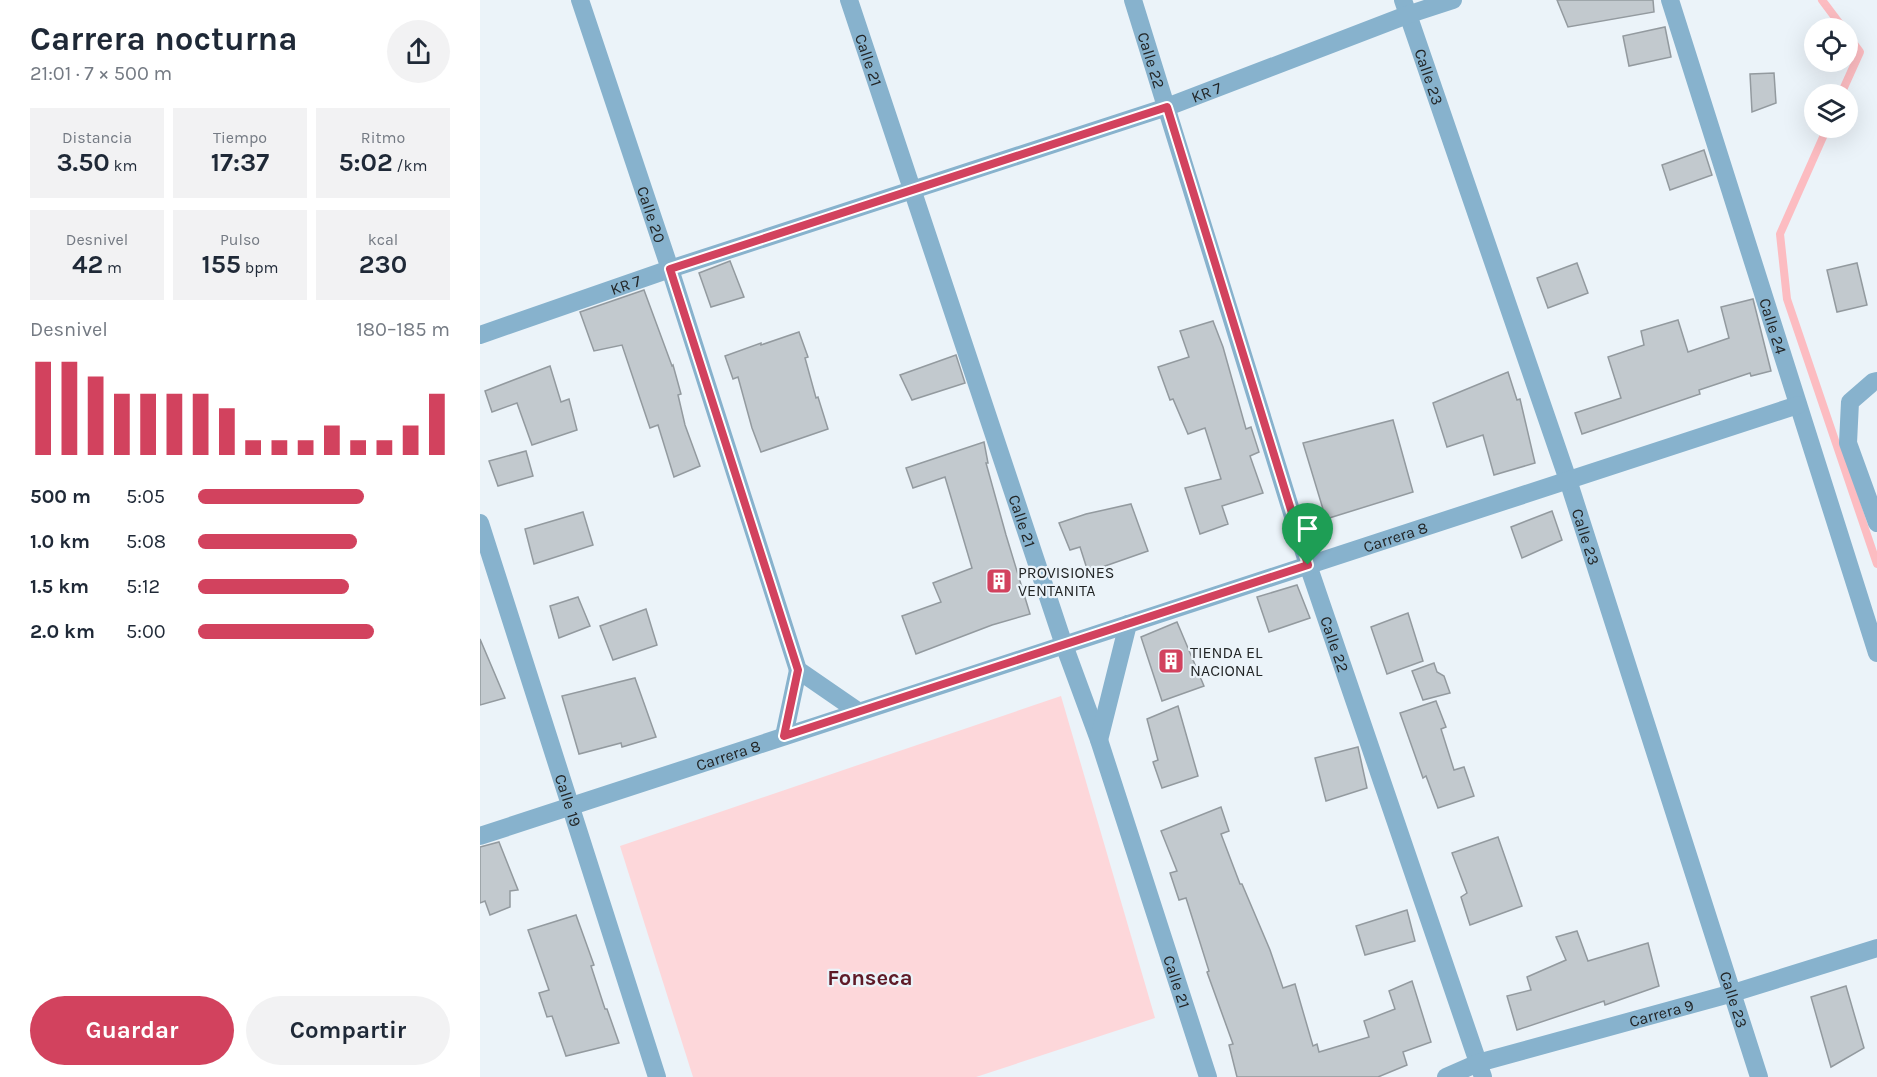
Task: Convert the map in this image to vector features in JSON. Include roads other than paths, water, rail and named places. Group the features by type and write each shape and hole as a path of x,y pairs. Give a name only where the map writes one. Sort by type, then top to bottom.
{"street":[{"name":"Calle 20","path":"580,0 670,269 798,670 784,736"},
{"name":"Calle 21","path":"849,0 1064,645 1099,740 1208,1077"},
{"name":"Calle 22","path":"1133,0 1308,565 1481,1070"},
{"name":"KR 7","path":"480,335 670,269 1167,107 1405,7 1453,0"},
{"name":"Calle 24","path":"1670,0 1877,653"},
{"name":"Calle 23","path":"1405,7 1568,480 1759,1077"},
{"path":"1877,381 1850,402 1848,443 1877,523"},
{"name":"Carrera 8","path":"480,836 1798,405"},
{"name":"Calle 19","path":"480,523 657,1077"},
{"path":"1099,740 1128,624"},
{"path":"798,670 859,712"},
{"name":"Carrera 9","path":"1446,1077 1481,1070 1877,948"}],"waterway":[{"path":"1822,0 1836,18"},
{"path":"1858,49 1860,52 1858,56"},
{"path":"1846,84 1851,72"},
{"path":"1823,138 1780,234 1787,299 1877,564"}],"place":[{"name":"PROVISIONES VENTANITA","path":"999,581"},
{"name":"TIENDA EL NACIONAL","path":"1171,661"}],"district":[{"name":"Fonseca","path":"870,977"}]}
